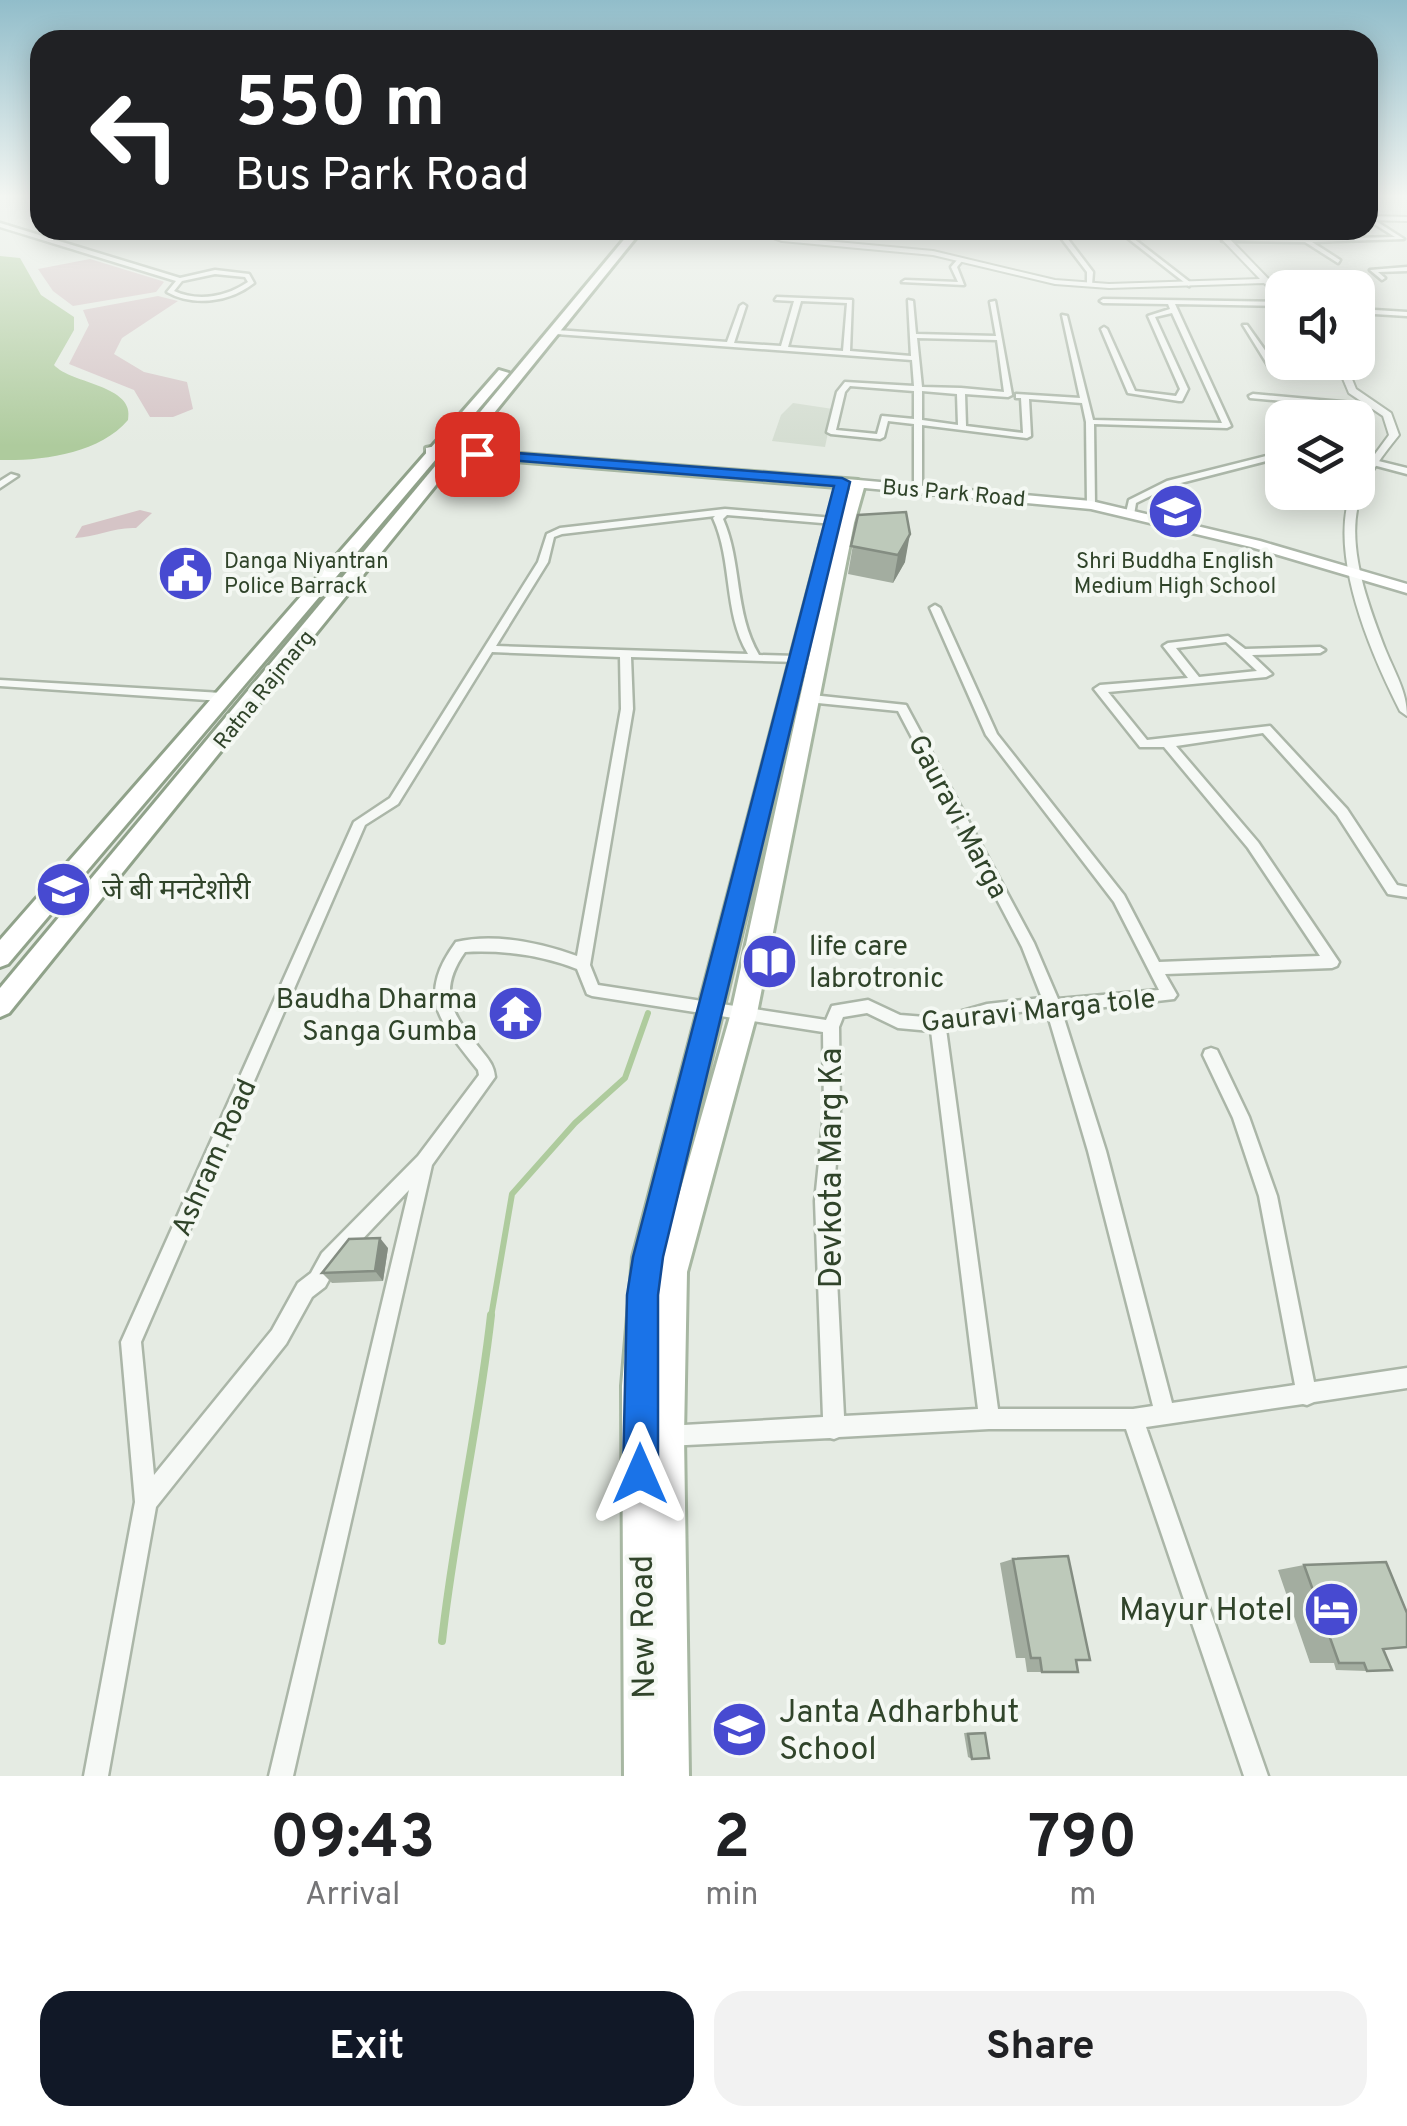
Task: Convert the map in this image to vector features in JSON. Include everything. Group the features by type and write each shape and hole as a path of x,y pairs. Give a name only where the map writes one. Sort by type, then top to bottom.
{"main road":[{"name":"Ratna Rajmarg","path":"0,1006 556,332 564,309 585,280"},
{"name":"Ratna Rajmarg","path":"0,958 431,452 591,280"},
{"name":"Bus Park Road","path":"431,452 918,488 1091,505 1407,589"},
{"name":"New Road","path":"644,1776 654,1437 642,1295 648,1257 834,521 850,483"},
{"path":"669,1776 654,1437 672,1272 744,1013 812,699 846,524 850,483"}],"street":[{"path":"180,280 170,292 198,299 237,292 250,280"},
{"path":"905,282 962,284 960,280"},
{"path":"1042,280 1090,284 1264,281"},
{"path":"1090,280 1090,284"},
{"path":"1184,280 1189,284"},
{"path":"778,299 850,301 846,353"},
{"path":"784,348 798,300"},
{"path":"910,301 918,388 918,488"},
{"path":"1103,301 1172,306 1265,301"},
{"path":"993,302 1008,395"},
{"path":"730,344 742,306"},
{"path":"1104,330 1132,394 1179,398 1184,390 1151,316 1172,306"},
{"path":"1090,422 1227,426 1172,306"},
{"path":"1375,312 1407,314"},
{"path":"1064,316 1090,422 1091,505"},
{"path":"1245,326 1265,356"},
{"path":"556,332 914,358"},
{"path":"913,336 1000,338"},
{"path":"1347,380 1352,392 1364,400"},
{"path":"962,426 885,418 880,436 831,432 841,392 848,384 1085,400"},
{"path":"961,390 960,430 1027,436 1026,396"},
{"path":"1254,396 1298,400"},
{"path":"1375,407 1387,415 1394,435 1375,457"},
{"path":"1131,513 1132,502 1170,483 1265,459"},
{"path":"1375,461 1407,470"},
{"path":"0,485 14,476"},
{"path":"1354,510 1349,523 1380,661 1407,711"},
{"path":"725,512 718,518 730,547 736,620 756,659"},
{"name":"Ashram Road","path":"96,1776 146,1502 131,1342 360,822 394,801 544,562 550,536 560,531 725,512 834,521"},
{"name":"Gauravi Marga tole","path":"831,1027 837,1011 868,1006 898,1021 938,1025 986,1010 1169,995 1119,899 992,735 934,608"},
{"path":"1197,681 1168,646 1228,639 1266,674 1197,681 1100,688 1144,744 1266,729 1342,812 1393,890 1407,892"},
{"path":"490,649 798,660"},
{"path":"1241,652 1320,650"},
{"path":"625,654 626,709 583,965 592,990 744,1013 800,1026 831,1027"},
{"path":"0,683 222,697"},
{"name":"Gauravi Marga","path":"812,699 902,708 1029,947 1053,1006"},
{"path":"1155,968 1332,962 1253,845 1167,744"},
{"path":"146,1502 279,1337 305,1290 318,1280 329,1260 424,1162 487,1077 486,1068 443,1007 440,992 450,960 462,946 493,944 540,951 583,965"},
{"path":"1053,1006 1097,1151 1165,1413"},
{"path":"938,1025 990,1418"},
{"name":"Devkota Marg Ka","path":"831,1027 832,1112 824,1201 834,1429"},
{"path":"1211,1055 1241,1117 1268,1196 1307,1395"},
{"path":"281,1776 424,1162"},
{"path":"654,1437 990,1418 1134,1419 1407,1378"},
{"path":"1134,1419 1256,1776"}],"shaded area":[{"path":"0,280 32,280 41,295 74,317 74,330 54,365 113,392 128,408 128,420 116,432 86,448 51,457 0,460"},
{"path":"45,280 164,282 156,292 73,306"},
{"path":"158,296 178,301 122,338 114,354 144,372 187,382 193,409 173,417 150,417 134,390 69,364 89,325 83,310"},
{"path":"793,403 833,409 825,447 772,441 781,415"},
{"path":"140,510 152,513 136,528 75,538 82,526"}],"building":[{"path":"906,512 910,534 898,555 851,546 858,515"},
{"path":"380,1238 375,1271 322,1273 349,1239"},
{"path":"1068,1556 1090,1660 1076,1660 1078,1672 1042,1672 1040,1658 1031,1658 1013,1559"},
{"path":"1386,1562 1407,1613 1407,1647 1383,1649 1392,1670 1367,1671 1364,1663 1339,1663 1304,1565"},
{"path":"985,1733 989,1758 972,1759 968,1734"}],"waterway":[{"path":"491,1317 512,1194 575,1123 625,1078 648,1013"},
{"path":"442,1641 491,1315"}],"place":[{"name":"Shri Buddha English Medium High School","path":"1175,512"},
{"name":"Danga Niyantran Police Barrack","path":"185,573"},
{"name":"जे बी मनटेशोरी","path":"63,889"},
{"name":"life care labrotronic","path":"770,961"},
{"name":"Baudha Dharma Sanga Gumba","path":"516,1014"},
{"name":"Mayur Hotel","path":"1332,1609"},
{"name":"Janta Adharbhut School","path":"740,1729"}],"route":[{"path":"477,454 842,482 648,1257 642,1295 640,1474"}]}
